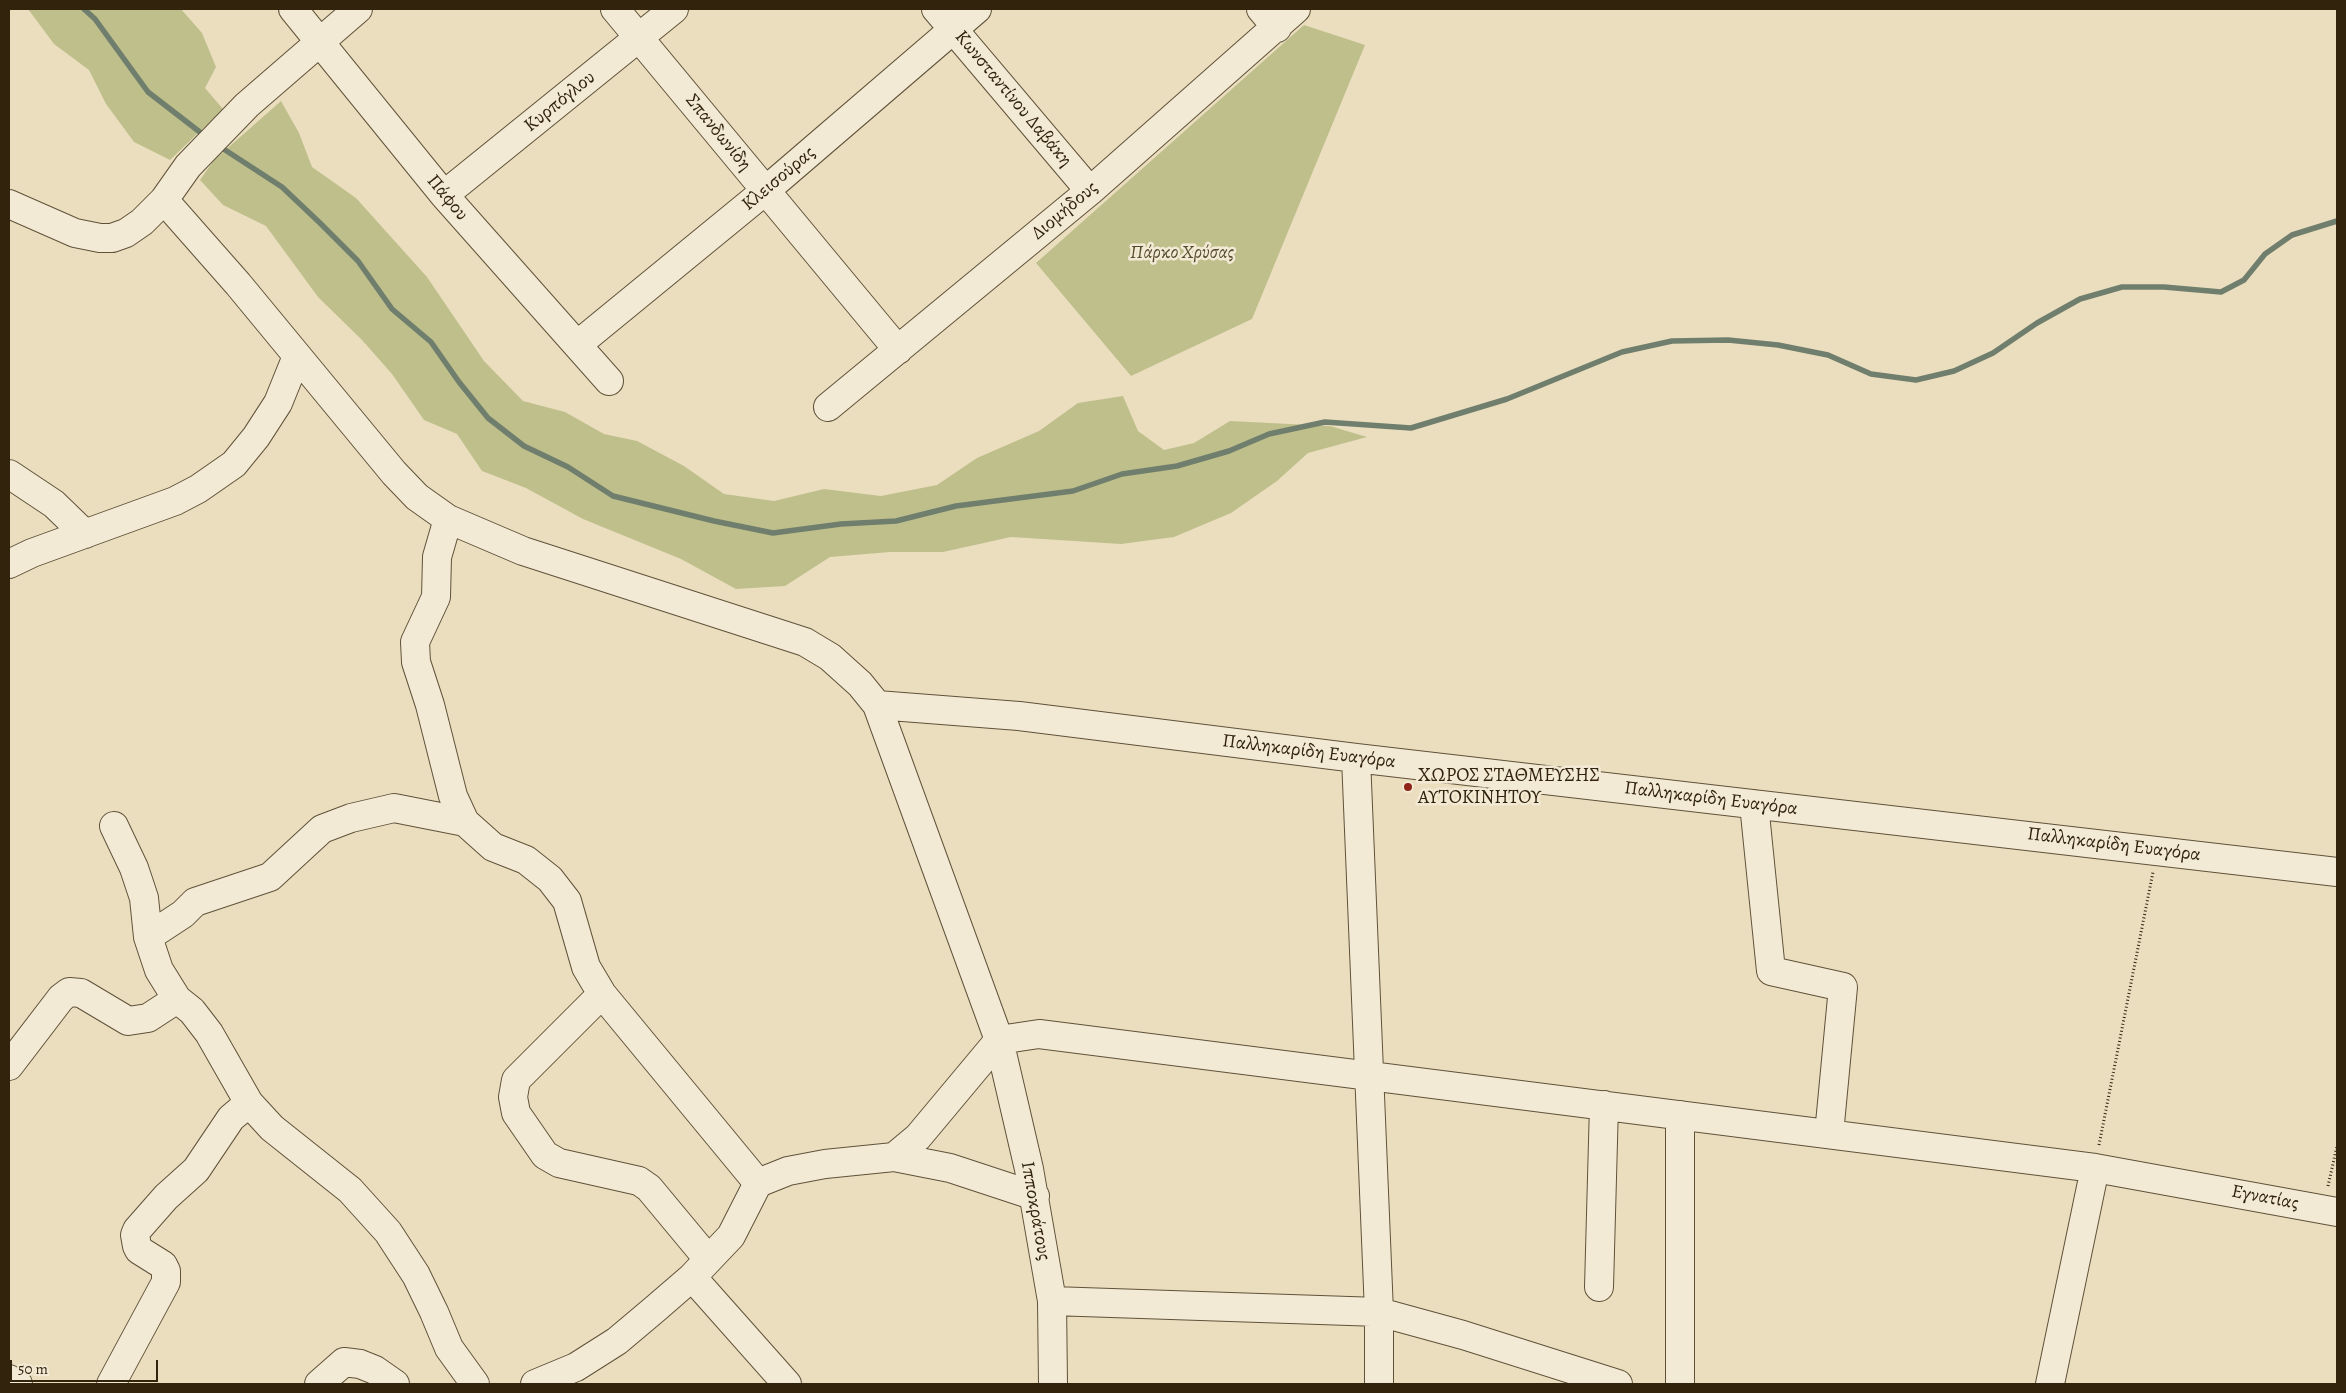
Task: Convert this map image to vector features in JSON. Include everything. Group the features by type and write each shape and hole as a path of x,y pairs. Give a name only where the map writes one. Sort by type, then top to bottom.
{"street":[{"name":"Πάφου","path":"293,9 321,41 444,195 609,381"},
{"path":"9,204 75,233 100,238 112,238 126,233 142,222 164,200 188,166 247,105 358,9"},
{"name":"Σπανδωνίδη","path":"615,9 898,350"},
{"name":"Κυρπόγλου","path":"444,195 674,9"},
{"name":"Κωνσταντίνου Δαβάκη","path":"936,9 1090,191"},
{"name":"Κλεισούρας","path":"578,346 765,191 977,9"},
{"name":"Διομήδους","path":"828,407 1090,191 1269,18 1296,9"},
{"name":"Ιπποκράτους","path":"164,200 297,356 394,474 417,497 448,519 523,551 805,642 830,657 860,684 877,705 999,1040 1035,1196 1044,1265 1052,1301 1053,1384"},
{"path":"9,564 32,553 175,501 198,489 234,464 256,437 278,403 297,356"},
{"path":"9,474 54,504 85,534"},
{"path":"448,519 437,557 436,597 415,642 416,662 430,705 453,796 465,822 493,847 526,860 550,879 567,901 586,967 602,994 739,1163 758,1183"},
{"name":"Παλληκαρίδη Ευαγόρα","path":"877,705 1019,716 1356,758 2337,872"},
{"path":"1356,758 1379,1312 1379,1384"},
{"path":"1754,804 1771,971 1843,987 1829,1134"},
{"path":"148,937 182,914 195,902 270,877 322,829 351,818 394,808 465,822"},
{"path":"114,826 134,868 144,898 148,937 159,970 177,999 192,1011 209,1033 249,1103 272,1128 350,1190 388,1232 416,1275 449,1348 474,1384"},
{"path":"9,1066 61,998 70,992 81,993 128,1021 148,1018 177,999"},
{"path":"602,994 516,1080 513,1097 516,1112 544,1155 559,1162 639,1181 649,1188 700,1268 787,1384"},
{"name":"Εγνατίας","path":"999,1040 1039,1034 1680,1114 2094,1168 2330,1210"},
{"path":"894,1157 918,1137 999,1040"},
{"path":"111,1384 166,1282 166,1271 163,1265 139,1250 135,1241 137,1230 166,1197 196,1170 231,1118 249,1103"},
{"path":"1599,1286 1604,1105"},
{"path":"1680,1114 1680,1384"},
{"path":"535,1384 576,1367 617,1341 700,1268 731,1236 758,1183 797,1169 894,1157 950,1168 1035,1196"},
{"path":"2050,1384 2094,1168"},
{"path":"1052,1301 1379,1312 1463,1335 1618,1384"},
{"path":"319,1384 344,1362 360,1364 375,1370 395,1384"},
{"path":"9,1379 18,1384"}],"path":[{"path":"2094,1168 2158,850"},
{"path":"2330,1210 2337,1146"}],"green space":[{"path":"28,9 181,9 202,33 216,67 205,88 223,109 170,160 134,142 106,104 89,70 54,44"},
{"name":"Πάρκο Χρύσας","path":"1304,25 1365,45 1252,319 1131,376 1036,263"},
{"path":"281,101 299,133 312,167 356,198 427,277 484,361 523,401 565,412 604,434 637,441 684,466 724,494 774,501 824,489 881,496 937,485 977,458 1039,431 1078,403 1123,396 1138,431 1164,450 1194,443 1230,421 1330,426 1367,437 1308,453 1277,481 1231,513 1174,537 1121,544 1011,537 943,552 890,552 830,557 785,586 736,589 681,559 583,519 526,488 482,471 457,434 424,420 392,374 362,340 318,297 266,226 223,205 200,180 214,160"}],"waterway":[{"path":"84,9 95,19 148,92 205,136"},
{"path":"219,146 282,187 320,223 358,261 392,309 431,342 459,382 488,418 524,446 568,467 613,496 714,521 773,533 841,524 896,521 956,506 1073,491 1122,474 1177,466 1229,451 1269,434 1325,422 1411,428 1507,399 1622,352 1672,341 1728,340 1778,345 1828,355 1871,374 1916,380 1954,371 1993,353 2037,323 2080,299 2122,287 2164,287 2221,292 2244,280 2265,254 2292,235 2337,221"}],"place":[{"name":"ΧΩΡΟΣ ΣΤΑΘΜΕΥΣΗΣ ΑΥΤΟΚΙΝΗΤΟΥ","path":"1408,787"}]}
